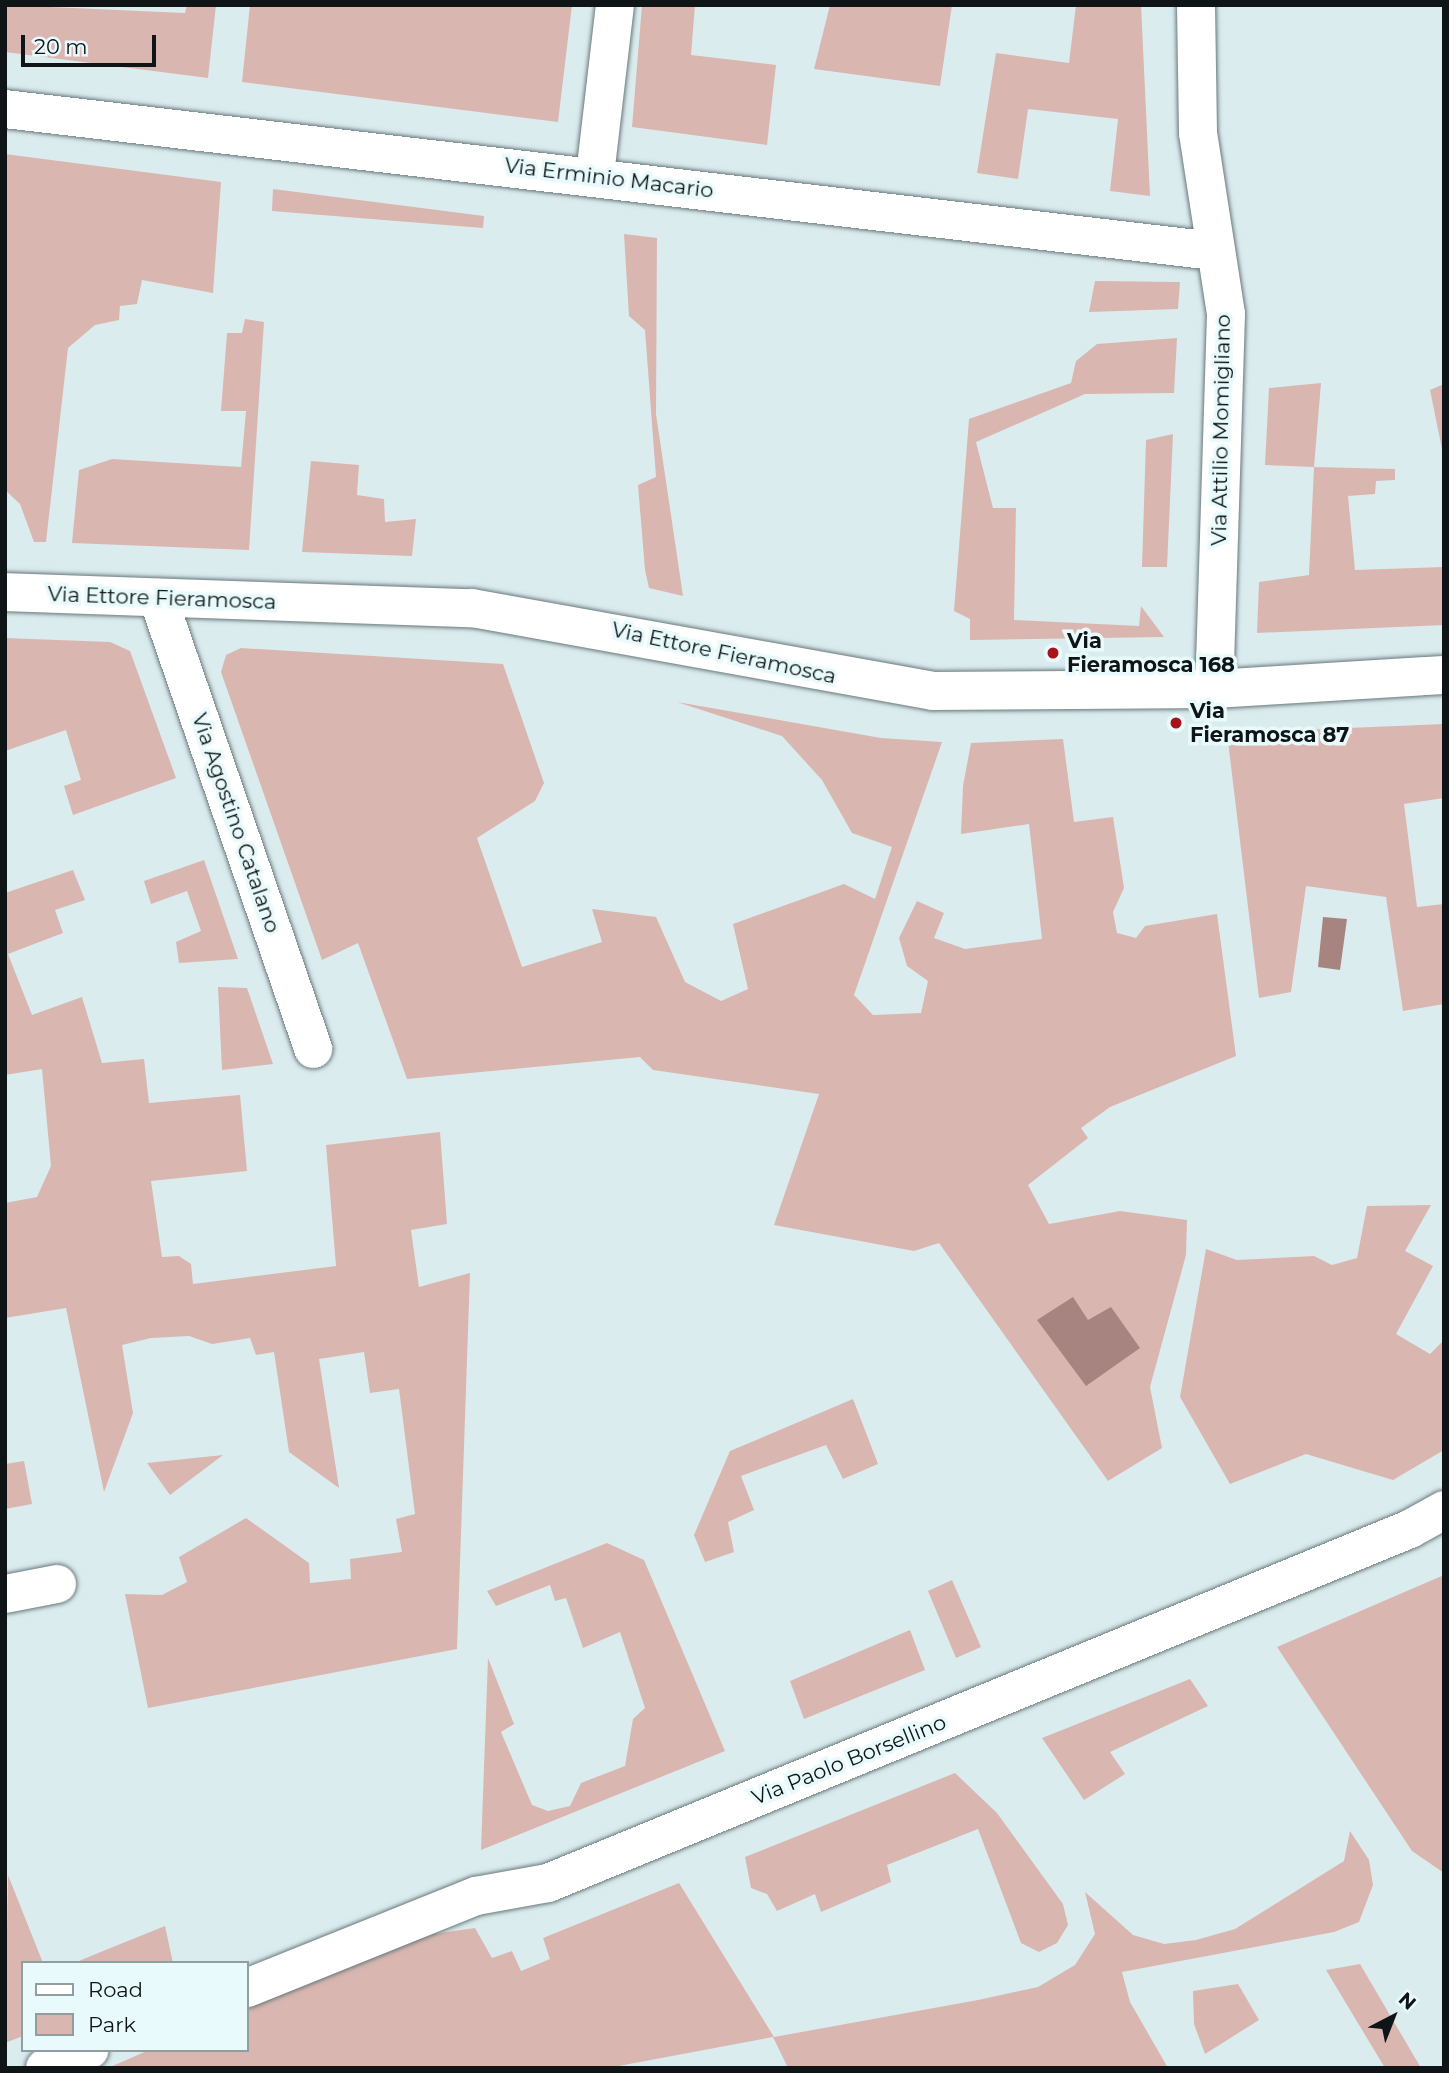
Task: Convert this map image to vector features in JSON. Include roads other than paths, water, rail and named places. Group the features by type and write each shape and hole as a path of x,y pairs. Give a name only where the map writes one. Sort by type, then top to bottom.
{"street":[{"path":"595,175 615,5"},
{"name":"Via Attilio Momigliano","path":"1196,5 1198,133 1213,251 1226,314 1214,689"},
{"name":"Via Erminio Macario","path":"5,110 595,175 1213,251"},
{"name":"Via Ettore Fieramosca","path":"5,592 472,608 932,691 1214,689 1444,675"},
{"name":"Via Agostino Catalano","path":"159,598 313,1049"},
{"name":"Via Paolo Borsellino","path":"248,1987 476,1896 548,1883 1410,1530 1444,1510"},
{"path":"5,1594 57,1584"},
{"path":"45,2068 84,2052"}],"place":[{"name":"Via Fieramosca 168","path":"1053,653"},
{"name":"Via Fieramosca 87","path":"1176,723"}]}
